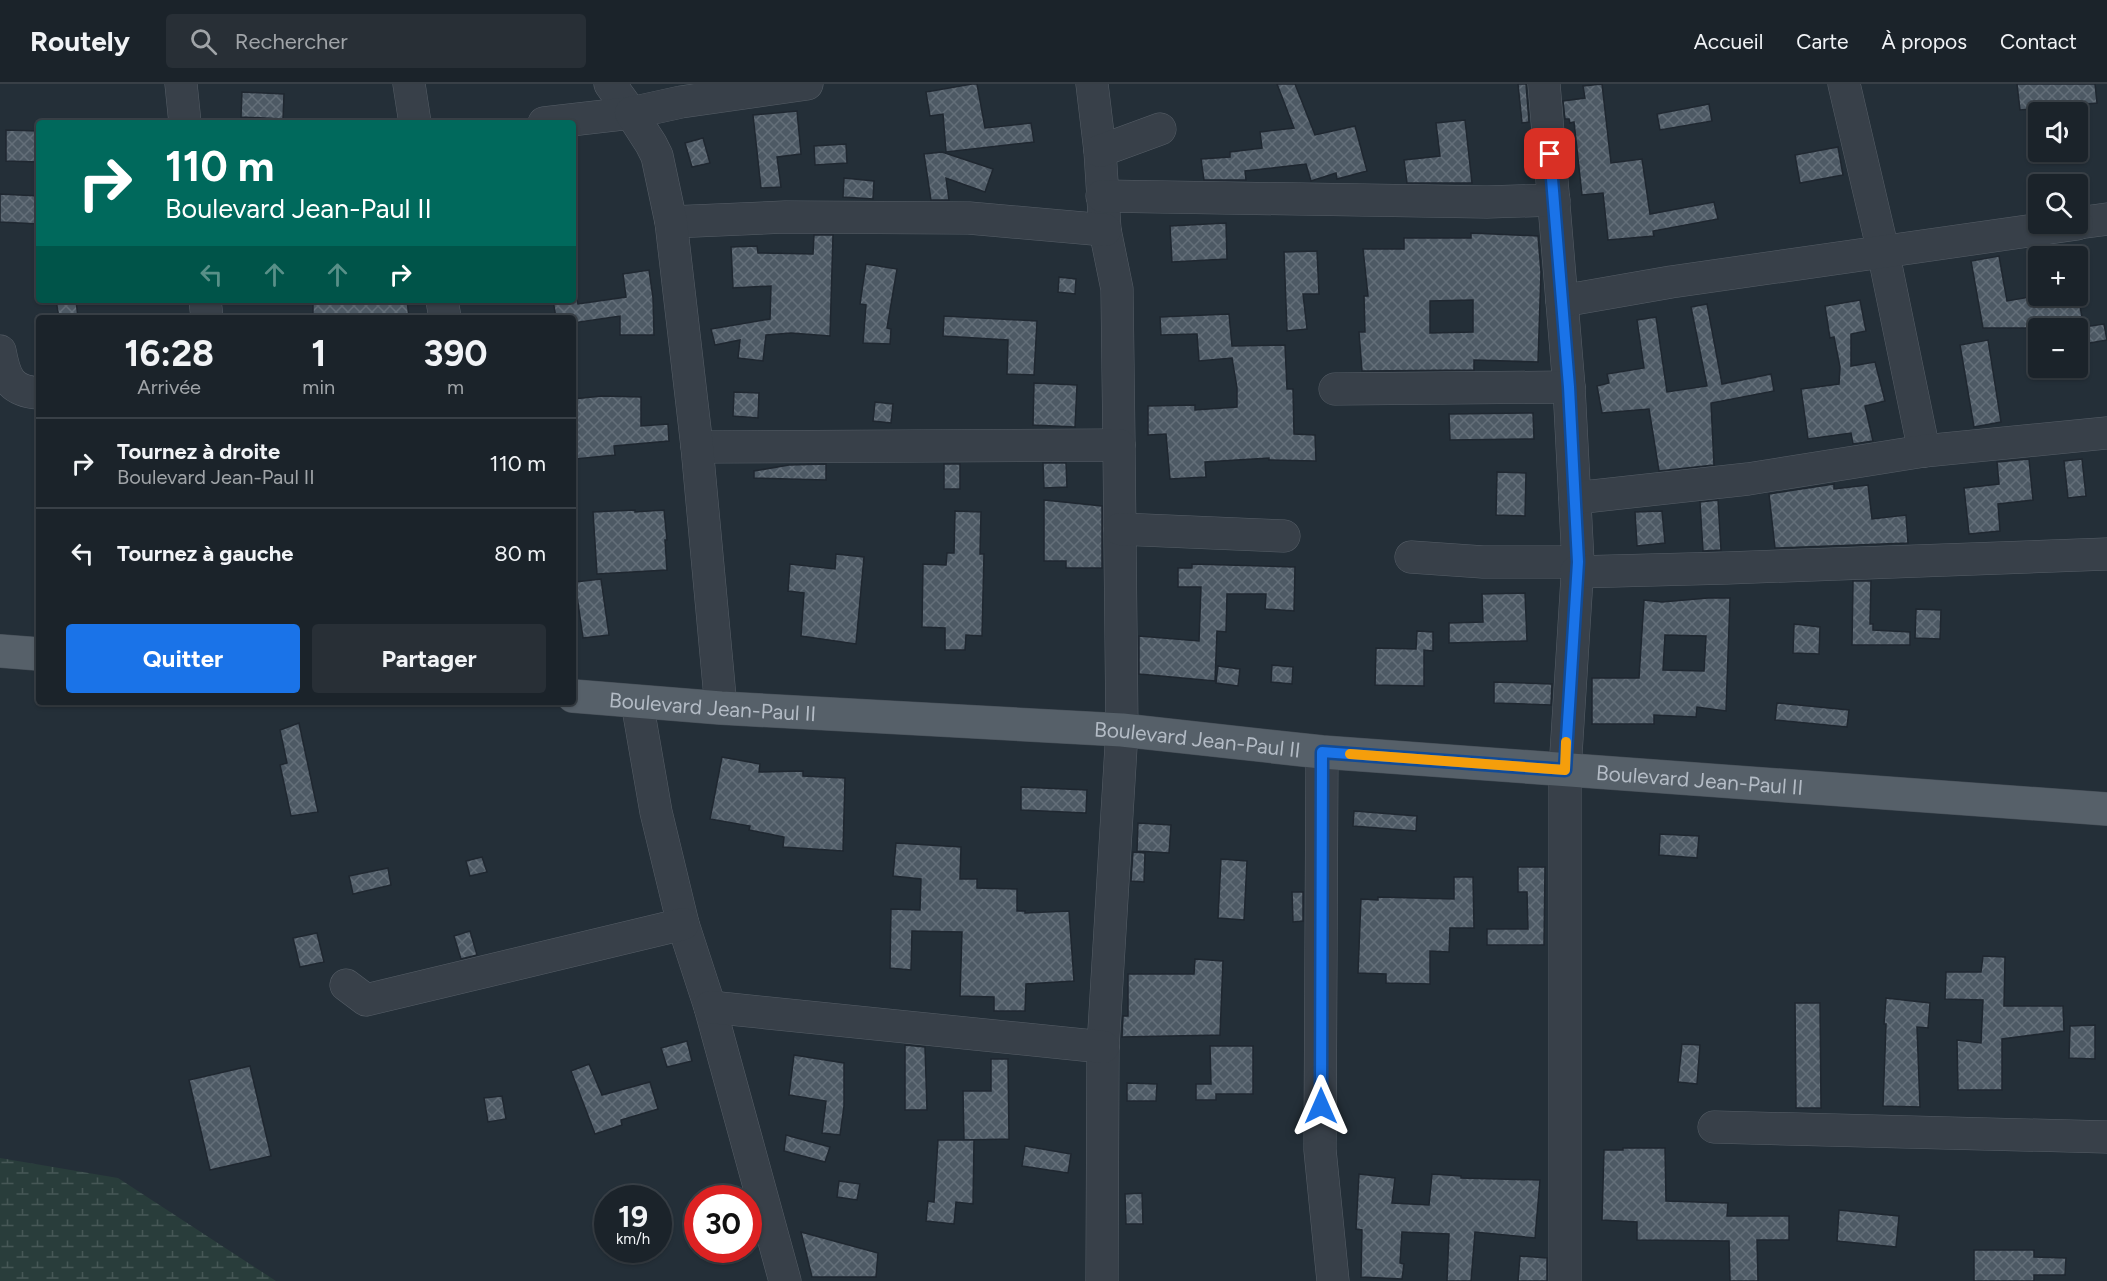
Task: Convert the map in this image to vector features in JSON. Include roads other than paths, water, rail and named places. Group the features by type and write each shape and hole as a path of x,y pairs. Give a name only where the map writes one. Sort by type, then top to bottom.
{"main road":[{"path":"0,651 36,654"},
{"name":"Boulevard Jean-Paul II","path":"576,696 721,708 1122,730 1322,752 2107,809"}],"street":[{"path":"181,84 185,120"},
{"path":"409,84 415,120"},
{"path":"610,84 657,156 671,222 697,447 721,708"},
{"path":"570,120 631,113 681,102 807,84"},
{"path":"1092,84 1100,151 1105,230 1117,289 1122,730 1103,1047 1102,1281"},
{"path":"1544,84 1569,387 1577,567 1565,770 1565,1281"},
{"path":"1844,84 1883,251 1924,451"},
{"path":"1100,151 1160,129"},
{"path":"1102,196 1487,202 1554,200"},
{"path":"671,222 785,217 969,218 1105,230"},
{"path":"2088,222 2107,219"},
{"path":"1562,301 1671,282 2028,231"},
{"path":"0,351 3,367 10,382 21,391 36,393"},
{"path":"1335,389 1569,387"},
{"path":"1575,498 1749,479 1924,451 2107,433"},
{"path":"697,447 1119,445"},
{"path":"1120,529 1284,536"},
{"path":"1411,557 1577,567 1727,568 2107,554"},
{"path":"637,702 656,812 683,924 710,1007 785,1281"},
{"path":"1322,752 1320,1150 1333,1281"},
{"path":"346,985 366,1000 683,924"},
{"path":"710,1007 1103,1047"},
{"path":"1714,1127 2107,1137"}]}
